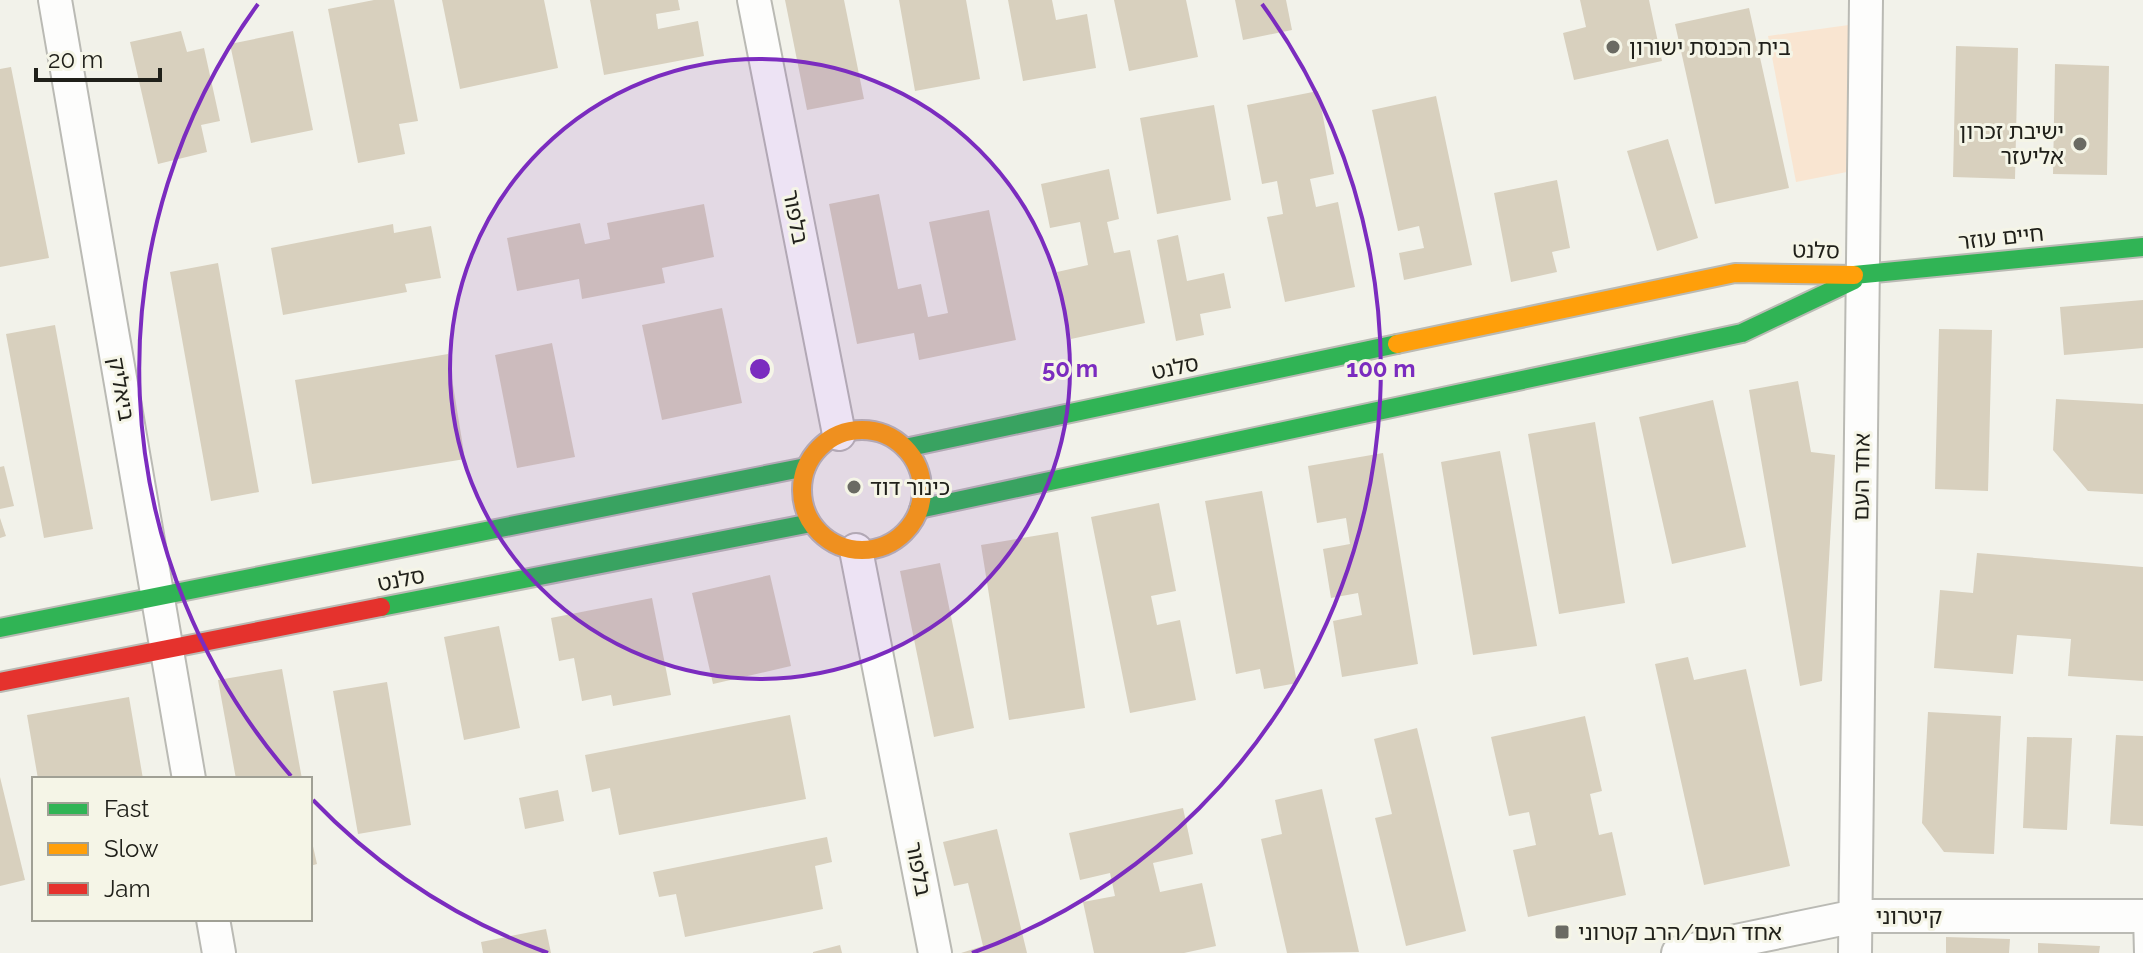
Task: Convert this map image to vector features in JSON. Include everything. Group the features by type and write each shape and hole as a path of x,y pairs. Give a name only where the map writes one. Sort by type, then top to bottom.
{"street":[{"name":"ביאליק","path":"55,0 189,777"},
{"name":"בלפור","path":"754,0 839,434"},
{"name":"אחד העם","path":"1855,953 1866,0"},
{"name":"חיים עוזר","path":"1864,275 2143,247"},
{"name":"סלנט","path":"905,448 1735,273 1864,275"},
{"name":"סלנט","path":"919,509 1742,333 1864,275"},
{"path":"856,430 874,431 891,437 905,448 915,462 922,493 919,509 909,527 895,540 876,548 856,550 839,546 823,536 811,523 803,505 802,486 806,467 814,453 839,434 856,430"},
{"name":"סלנט","path":"0,628 806,467"},
{"name":"סלנט","path":"0,682 811,523"},
{"name":"בלפור","path":"856,550 935,953"},
{"name":"קיטרוני","path":"1678,953 1856,916 2143,916"},
{"path":"213,921 219,953"}],"lane":[{"path":"2143,916 2143,953"}],"shaded area":[{"path":"1856,24 1857,170 1796,182 1768,36"}],"building":[{"path":"374,0 394,0 418,121 399,124 405,154 358,163 328,9"},
{"path":"442,0 544,0 558,68 460,89"},
{"path":"590,0 678,0 680,10 656,14 658,29 698,21 704,56 604,75"},
{"path":"785,0 844,0 864,99 807,110"},
{"path":"899,0 966,0 980,79 915,91"},
{"path":"1008,0 1052,0 1056,20 1087,14 1096,68 1023,81"},
{"path":"1114,0 1186,0 1198,57 1129,71"},
{"path":"1235,0 1286,0 1292,30 1243,40"},
{"name":"בית הכנסת ישורון","path":"1580,0 1649,0 1662,61 1574,80 1563,33 1586,27"},
{"path":"1749,8 1789,188 1715,204 1675,24"},
{"path":"181,31 187,52 204,48 220,121 201,125 207,152 158,164 130,42"},
{"path":"293,31 313,130 251,143 230,44"},
{"path":"1956,46 2018,48 2015,179 1953,177"},
{"name":"ישיבת זכרון אליעזר","path":"2055,64 2109,66 2107,175 2053,174"},
{"path":"11,67 49,258 0,267 0,69"},
{"path":"1318,91 1334,174 1310,179 1316,207 1338,202 1355,287 1285,302 1267,217 1283,214 1277,181 1262,184 1247,105"},
{"path":"1436,96 1472,265 1404,280 1399,253 1424,248 1419,226 1398,231 1372,110"},
{"path":"1214,105 1231,200 1157,214 1140,118"},
{"path":"1668,139 1698,238 1657,251 1627,151"},
{"path":"1109,169 1119,219 1107,222 1114,253 1130,250 1145,323 1071,339 1057,272 1088,265 1080,222 1050,228 1041,184"},
{"path":"1557,180 1570,248 1552,252 1557,272 1511,282 1494,193"},
{"path":"879,194 898,289 921,284 928,317 948,313 929,222 989,210 1016,340 919,360 914,333 857,344 829,204"},
{"path":"704,204 714,257 662,268 665,283 582,299 579,279 517,291 507,238 580,223 585,244 610,239 607,223"},
{"path":"393,224 394,233 431,226 441,278 405,284 407,292 283,315 271,248"},
{"path":"1178,235 1187,281 1224,273 1231,308 1200,314 1204,335 1176,341 1157,240"},
{"path":"218,263 259,492 211,501 170,272"},
{"path":"2143,300 2143,348 2064,355 2060,307"},
{"path":"722,308 742,403 662,420 642,325"},
{"path":"55,325 93,529 44,538 6,334"},
{"path":"1939,329 1992,330 1988,491 1935,489"},
{"path":"552,343 575,457 517,468 495,355"},
{"path":"448,354 465,459 312,484 295,380"},
{"path":"1798,381 1811,452 1835,455 1822,681 1800,686 1749,390"},
{"path":"2056,399 2143,404 2143,494 2088,491 2053,450"},
{"path":"1713,400 1746,547 1672,564 1639,417"},
{"path":"1595,422 1625,603 1559,614 1528,434"},
{"path":"1500,451 1537,646 1473,655 1441,462"},
{"path":"1383,453 1418,664 1342,677 1333,621 1362,615 1358,593 1331,598 1323,549 1350,544 1346,518 1317,523 1308,466"},
{"path":"4,466 14,506 0,509 0,467"},
{"path":"1262,491 1297,683 1264,689 1260,669 1236,674 1205,501"},
{"path":"1159,503 1176,591 1151,596 1157,625 1180,620 1196,700 1130,713 1091,517"},
{"path":"0,518 6,536 0,538"},
{"path":"1058,532 1085,708 1009,720 981,545"},
{"path":"1977,553 2143,567 2143,681 2068,676 2071,639 2017,635 2013,674 1934,668 1940,590 1973,593"},
{"path":"940,563 974,728 934,737 900,571"},
{"path":"770,575 791,666 713,684 692,593"},
{"path":"652,598 671,695 613,706 611,695 582,701 574,658 559,661 551,618"},
{"path":"499,626 520,728 464,740 444,637"},
{"path":"1688,657 1694,680 1746,669 1790,866 1704,885 1655,664"},
{"path":"282,669 302,777 236,777 218,680"},
{"path":"387,682 411,825 358,834 333,691"},
{"path":"129,697 143,777 38,777 27,715"},
{"path":"1928,712 2001,716 1994,854 1944,852 1922,823"},
{"path":"790,715 806,799 619,835 610,788 592,792 585,755"},
{"path":"1585,716 1602,791 1590,794 1599,835 1612,832 1626,895 1528,917 1513,850 1536,845 1529,812 1509,816 1491,737"},
{"path":"1417,728 1466,931 1406,946 1375,818 1392,814 1374,739"},
{"path":"2116,735 2143,736 2143,826 2110,824"},
{"path":"2027,737 2072,738 2067,830 2023,828"},
{"path":"0,777 25,880 0,886"},
{"path":"1322,789 1359,952 1287,953 1261,839 1282,834 1275,800"},
{"path":"558,790 564,821 525,829 519,798"},
{"path":"1183,808 1193,854 1153,863 1160,892 1202,883 1216,946 1184,953 1094,953 1083,902 1115,896 1110,873 1080,880 1069,833"},
{"path":"997,829 1027,953 961,953 983,946 968,883 954,886 943,842"},
{"path":"827,837 832,862 815,866 823,909 685,937 676,894 659,897 653,872"},
{"path":"312,842 317,864 312,865"},
{"path":"546,929 551,953 483,953 481,942"},
{"path":"1946,937 2010,939 2009,953 1946,953"},
{"path":"2038,943 2100,946 2099,953 2038,953"},
{"path":"840,945 842,953 813,953 813,952"}],"traffic: fast":[{"path":"1854,275 2143,247"},
{"path":"919,509 1742,333 1854,280"},
{"path":"905,448 1397,344"},
{"path":"0,628 806,467"},
{"path":"381,607 811,523"}],"traffic: slow":[{"path":"1397,344 1735,273 1854,275"},
{"path":"862,430 885,435 904,448 917,467 922,490 917,513 904,532 885,545 862,550 839,545 820,532 807,513 802,490 807,467 820,448 839,435 862,430"}],"traffic: jam":[{"path":"0,682 381,607"}],"place":[{"name":"בית הכנסת ישורון","path":"1613,47"},
{"name":"ישיבת זכרון אליעזר","path":"2080,144"},
{"name":"כינור דוד","path":"854,487"},
{"name":"אחד העם/הרב קטרוני","path":"1562,932"}]}
